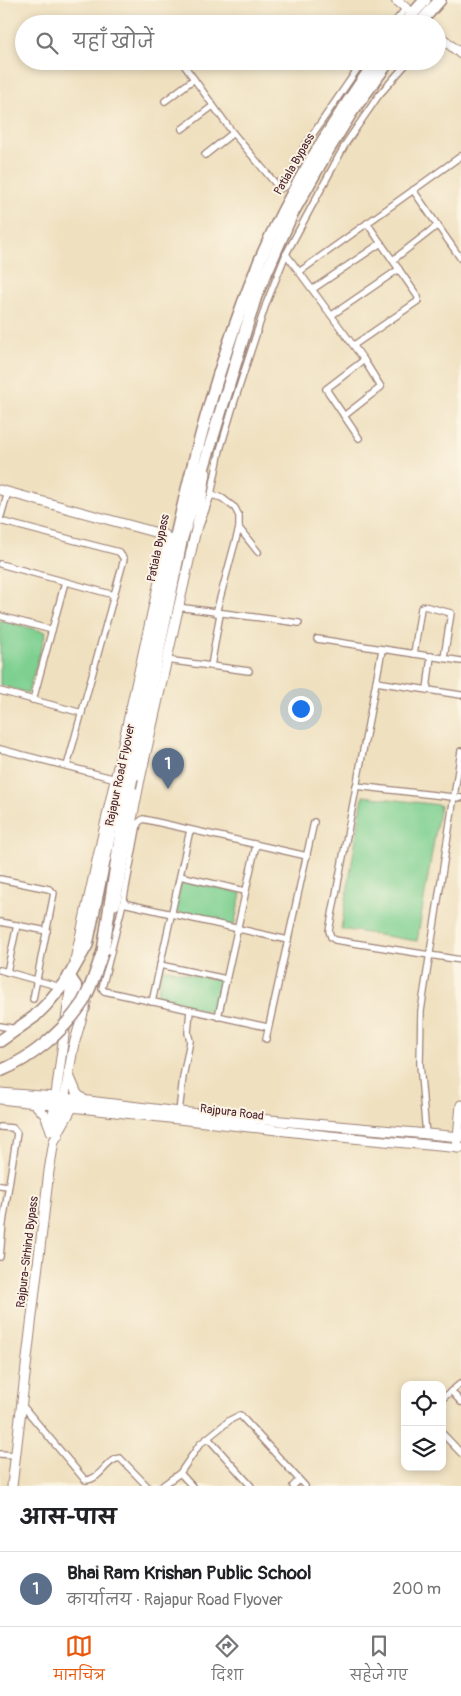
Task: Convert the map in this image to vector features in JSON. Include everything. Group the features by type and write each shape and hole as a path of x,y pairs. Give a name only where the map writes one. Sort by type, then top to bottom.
{"highway":[{"path":"412,15 426,0"},
{"path":"427,15 440,0"},
{"name":"Patiala Bypass","path":"0,1041 34,1017 64,981 87,945 127,781 180,514 197,449 238,318 260,260 312,157 370,70"},
{"name":"Patiala Bypass","path":"208,446 256,296 292,214 351,113 382,70"},
{"name":"Rajapur Road Flyover","path":"0,1071 41,1047 72,1016 90,986 103,951 127,781 182,538 208,446"},
{"path":"64,981 77,988 79,1004 84,1008"}],"main road":[{"path":"396,0 408,10"},
{"path":"446,42 461,54"},
{"path":"127,781 166,660 206,477 208,446"},
{"path":"4,491 165,535 168,541 127,781 106,949 84,1008 59,1102"},
{"path":"0,1034 11,1028 40,1004 64,981 70,991 59,1102"},
{"path":"68,1073 77,1094 84,1100"},
{"name":"Rajpura Road","path":"0,1093 59,1102 72,1108 459,1148"},
{"name":"Rajpura Road","path":"0,1100 35,1104 84,1100 179,1112 460,1137"},
{"name":"Rajpura-Sirhind Bypass","path":"12,1486 20,1404 59,1102"},
{"path":"35,1104 55,1130 72,1108"},
{"path":"459,1148 461,1104"}],"street":[{"path":"403,15 408,10"},
{"path":"188,70 233,134 277,187 284,188 302,150 357,70"},
{"path":"194,535 201,525 211,495 220,450 231,412 266,304 286,254 346,143 379,96 401,70"},
{"path":"165,101 194,79"},
{"path":"182,130 213,106"},
{"path":"205,155 233,134"},
{"path":"299,272 461,156"},
{"path":"413,190 461,259"},
{"path":"354,345 418,302 418,297 367,223"},
{"path":"393,260 438,225"},
{"path":"313,289 381,243"},
{"path":"286,254 354,345 381,387 344,416"},
{"path":"332,315 399,269"},
{"path":"359,438 326,389 364,360"},
{"path":"4,491 0,520 119,552 124,559 68,766"},
{"path":"211,495 222,498 235,508 239,528 218,614 211,666"},
{"path":"239,528 258,552"},
{"path":"0,564 114,595"},
{"path":"33,700 65,582"},
{"path":"414,654 421,608 424,606 451,613 444,658"},
{"path":"177,607 218,614 299,623"},
{"path":"0,616 52,630"},
{"path":"317,639 461,661"},
{"path":"382,650 329,931 331,937 335,940 461,960"},
{"path":"427,690 431,656"},
{"path":"166,660 249,671"},
{"path":"376,682 461,695"},
{"path":"0,691 82,713"},
{"path":"0,749 127,781"},
{"path":"426,1135 419,1037 421,1011 461,751"},
{"path":"356,786 461,798"},
{"path":"267,1027 106,993 102,988 123,903 138,823 140,820 307,856"},
{"path":"266,1038 314,822"},
{"path":"152,1002 190,830"},
{"path":"218,1017 256,845"},
{"path":"180,876 245,892"},
{"path":"0,879 52,891 54,898 33,999"},
{"path":"123,903 171,916 288,940"},
{"path":"0,922 47,931"},
{"path":"16,925 3,971 37,980 64,981"},
{"path":"160,965 226,979"},
{"path":"179,1112 182,1077 190,1041 188,1033 190,1010"},
{"path":"0,1026 11,1028"},
{"path":"0,1127 12,1128 17,1133 2,1223 0,1257"},
{"path":"0,1185 8,1186"},
{"path":"446,1395 461,1383"},
{"path":"451,1391 461,1402"},
{"path":"20,1404 85,1480 93,1478 113,1460 120,1458 147,1486"},
{"path":"162,1486 180,1473 193,1452 208,1438 230,1420 240,1415 305,1486"},
{"path":"446,1437 461,1453"},
{"path":"208,1438 251,1486"},
{"path":"0,1454 15,1455"},
{"path":"180,1473 192,1486"},
{"path":"293,1486 300,1480"}],"green space":[{"path":"0,620 46,632 28,693 0,685"},
{"path":"363,796 440,805 417,941 341,929"},
{"path":"182,881 241,893 234,926 175,912"},
{"path":"162,968 223,981 216,1013 156,1000"}],"place":[{"name":"Bhai Ram Krishan Public School","path":"168,789"}]}
